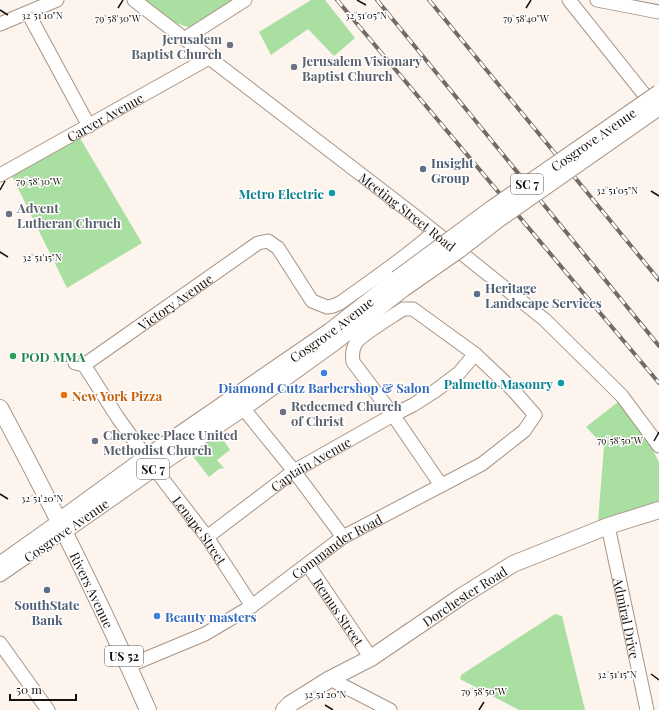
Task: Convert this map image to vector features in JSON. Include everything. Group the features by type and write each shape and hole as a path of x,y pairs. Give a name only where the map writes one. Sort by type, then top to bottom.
{"main road":[{"name":"Cosgrove Avenue","path":"150,462 243,408 336,341 400,284 493,208 659,93"},
{"name":"Cosgrove Avenue","path":"61,526 329,332 400,284 460,249 519,204 659,107"},
{"name":"Rivers Avenue","path":"0,408 61,526 148,710"},
{"name":"Dorchester Road","path":"284,710 290,704 330,679 371,658 462,596 513,564 608,526 659,510"}],"street":[{"path":"0,24 57,0"},
{"name":"Meeting Street Road","path":"134,0 434,232 545,320 622,396 659,446"},
{"path":"184,39 245,0"},
{"path":"569,0 659,112"},
{"path":"597,0 638,4 659,12"},
{"path":"28,13 89,126"},
{"name":"Carver Avenue","path":"2,170 89,126 209,58"},
{"name":"Victory Avenue","path":"79,364 258,243 268,241 278,248 312,301 327,307 340,303 411,252 434,232"},
{"path":"440,485 393,415 353,362 352,356 356,342 362,337 403,310 410,308 414,309 475,354"},
{"name":"Commander Road","path":"128,666 205,634 252,606 344,537 482,464 524,432 535,415 513,390 475,354"},
{"name":"Captain Avenue","path":"208,537 294,472 413,405 447,382 459,373 475,354"},
{"name":"Lenape Street","path":"79,364 150,462 208,537 252,606"},
{"path":"243,408 344,537"},
{"name":"Cosgrove Avenue","path":"0,563 61,526"},
{"name":"Cosgrove Avenue","path":"0,575 61,526"},
{"name":"Admiral Drive","path":"608,526 647,710"},
{"name":"Remus Street","path":"308,565 371,658"},
{"path":"0,643 48,710"},
{"path":"330,679 390,710"}],"green space":[{"path":"143,0 234,0 191,28 172,22"},
{"path":"311,0 325,0 355,38 334,56 308,29 271,55 259,32"},
{"path":"77,133 142,243 67,288 9,170"},
{"path":"618,402 647,439 659,462 659,504 598,522 604,446 586,427"},
{"path":"219,433 230,450 217,460 224,468 219,469 209,477 191,454"},
{"path":"555,614 562,616 585,710 519,710 460,679 461,675"}],"railway":[{"path":"337,0 659,383"},
{"path":"377,0 659,346"},
{"path":"429,0 659,280"}],"place":[{"name":"Jerusalem Baptist Church","path":"230,45"},
{"name":"Jerusalem Visionary Baptist Church","path":"294,67"},
{"name":"Insight Group","path":"423,169"},
{"name":"Metro Electric","path":"332,193"},
{"name":"Advent Lutheran Chruch","path":"9,214"},
{"name":"Heritage Landscape Services","path":"477,294"},
{"name":"POD MMA","path":"13,356"},
{"name":"Diamond Cutz Barbershop & Salon","path":"324,373"},
{"name":"Palmetto Masonry","path":"561,383"},
{"name":"New York Pizza","path":"64,395"},
{"name":"Redeemed Church of Christ","path":"283,412"},
{"name":"Cherokee Place United Methodist Church","path":"95,441"},
{"name":"SouthState Bank","path":"47,590"},
{"name":"Beauty masters","path":"157,616"}]}
